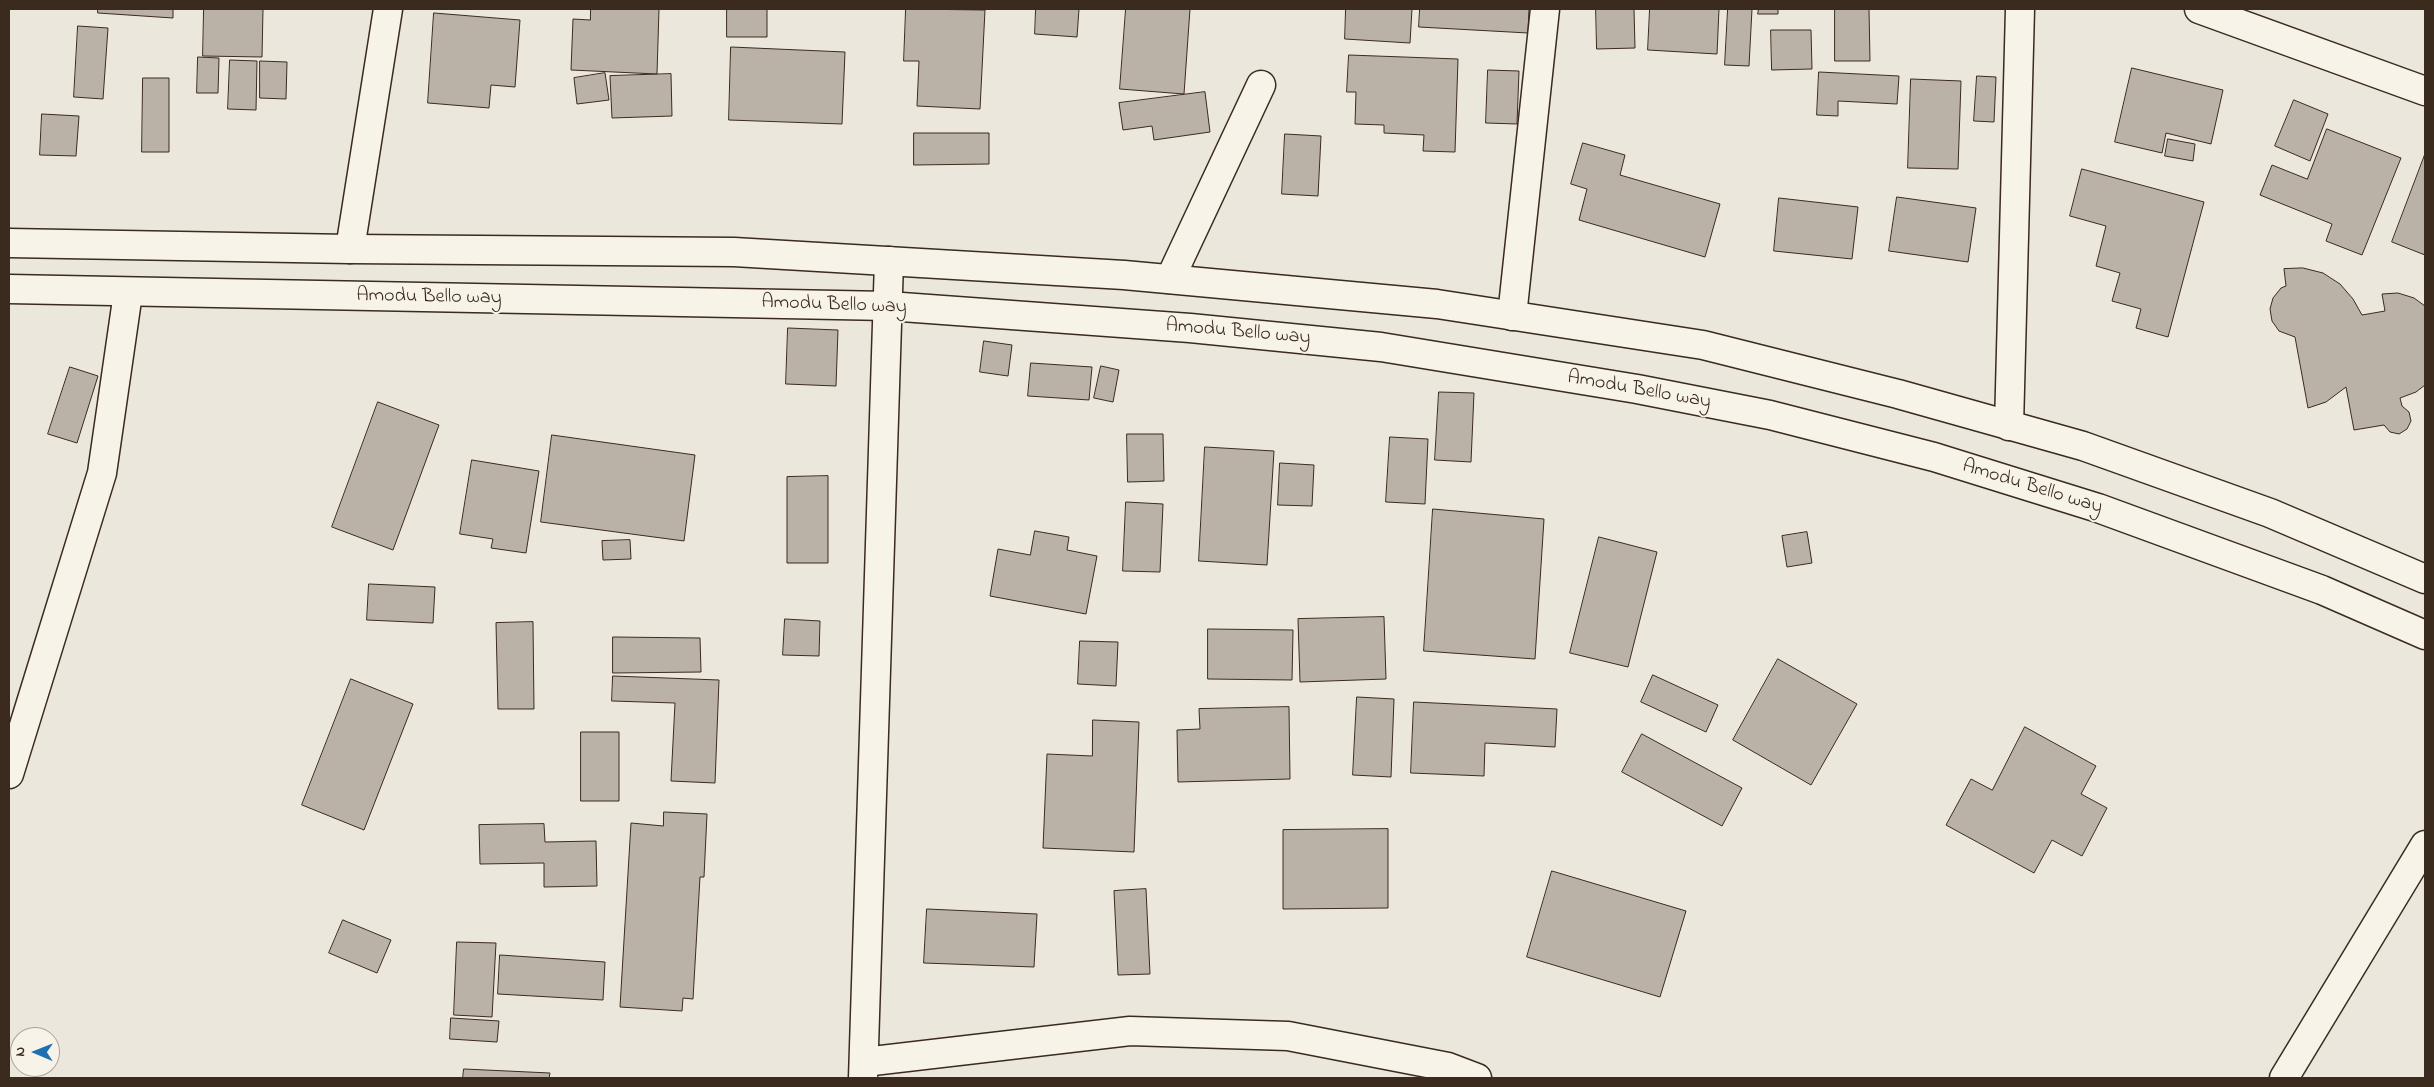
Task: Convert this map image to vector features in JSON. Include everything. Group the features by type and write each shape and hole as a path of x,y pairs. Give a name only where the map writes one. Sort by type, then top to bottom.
{"main road":[{"path":"350,249 388,9"},
{"path":"1512,316 1545,9"},
{"path":"2009,426 2020,9"},
{"path":"2199,9 2425,91"},
{"path":"1170,279 1261,85"},
{"path":"9,243 350,249 734,252 1170,279 1438,304 1703,345 1898,394 2083,446 2270,513 2425,579"},
{"path":"889,261 864,1070 1140,1031 1288,1036 1448,1067 1477,1078"},
{"name":"Amodu Bello way","path":"9,289 128,293 888,306 1190,328 1381,348 1637,389 1770,415 1934,457 2098,508 2322,590 2425,635"},
{"path":"9,774 102,473 128,293"},
{"path":"2284,1078 2425,845"}],"building":[{"path":"98,9 173,9 173,18 98,13"},
{"path":"204,9 263,9 262,57 203,56"},
{"path":"591,9 659,9 657,74 571,70 573,19 590,20"},
{"path":"727,9 767,9 767,37 727,37"},
{"path":"906,9 985,10 980,109 917,106 919,61 904,61"},
{"path":"1036,9 1079,9 1077,37 1035,34"},
{"path":"1126,9 1190,9 1184,94 1120,89"},
{"path":"1346,9 1412,9 1410,43 1345,39"},
{"path":"1420,9 1529,9 1528,33 1419,27"},
{"path":"1596,9 1634,9 1635,48 1597,49"},
{"path":"1650,9 1719,9 1717,54 1648,50"},
{"path":"1728,9 1752,9 1749,66 1725,65"},
{"path":"1759,9 1778,9 1778,14 1758,14"},
{"path":"1835,9 1869,9 1870,61 1835,61"},
{"path":"434,13 520,20 515,87 491,85 489,108 428,103"},
{"path":"78,26 108,28 103,99 74,97"},
{"path":"1771,30 1811,30 1812,69 1772,70"},
{"path":"731,47 845,52 842,124 729,120"},
{"path":"1349,55 1458,59 1455,152 1423,151 1424,135 1384,133 1384,125 1355,124 1356,92 1347,92"},
{"path":"198,57 219,58 218,93 197,93"},
{"path":"230,60 257,61 256,110 228,109"},
{"path":"260,61 287,62 286,99 260,98"},
{"path":"2132,68 2223,90 2211,144 2166,133 2162,153 2115,142"},
{"path":"1488,70 1519,71 1517,124 1486,123"},
{"path":"1819,72 1899,76 1897,104 1838,101 1838,116 1817,115"},
{"path":"605,73 609,100 577,104 574,78"},
{"path":"671,74 672,116 612,118 610,76"},
{"path":"1977,76 1996,77 1994,122 1974,121"},
{"path":"143,78 169,78 169,152 142,152"},
{"path":"1911,79 1961,81 1958,169 1908,168"},
{"path":"1205,92 1210,132 1154,140 1152,126 1123,130 1119,103"},
{"path":"2294,100 2328,114 2310,161 2275,146"},
{"path":"42,114 79,116 76,156 40,155"},
{"path":"2327,129 2401,158 2362,255 2326,241 2332,224 2260,195 2272,165 2307,179"},
{"path":"914,133 989,133 989,164 914,165"},
{"path":"1285,134 1321,136 1318,196 1282,194"},
{"path":"2168,139 2195,144 2193,161 2165,156"},
{"path":"1583,143 1625,155 1620,175 1720,204 1705,257 1579,220 1587,189 1571,184"},
{"path":"2425,154 2425,255 2392,242"},
{"path":"2082,169 2204,202 2168,337 2136,328 2141,309 2112,301 2120,273 2096,266 2106,226 2070,216"},
{"path":"1897,197 1976,208 1968,262 1889,251"},
{"path":"1779,198 1858,207 1852,259 1774,251"},
{"path":"2303,268 2323,273 2340,284 2353,299 2362,315 2385,311 2382,294 2398,293 2414,298 2425,306 2425,385 2416,392 2400,398 2402,406 2409,412 2411,421 2407,429 2399,434 2390,432 2384,425 2354,430 2346,387 2326,402 2308,408 2295,337 2279,331 2272,321 2270,309 2273,298 2281,288 2286,286 2284,269"},
{"path":"788,328 838,330 836,386 786,384"},
{"path":"984,341 1012,345 1008,376 980,372"},
{"path":"1031,363 1092,367 1089,400 1028,396"},
{"path":"1101,366 1119,370 1113,402 1094,398"},
{"path":"70,367 98,376 77,443 48,434"},
{"path":"1439,392 1474,393 1471,462 1435,460"},
{"path":"378,402 439,425 393,550 332,527"},
{"path":"1127,434 1163,434 1164,481 1128,482"},
{"path":"552,435 695,455 684,541 541,522"},
{"path":"1390,437 1428,439 1425,504 1386,502"},
{"path":"1205,447 1274,451 1267,565 1199,561"},
{"path":"472,460 539,471 526,553 491,548 493,539 460,534"},
{"path":"1280,463 1314,465 1312,506 1278,505"},
{"path":"828,476 828,563 787,563 787,477"},
{"path":"1126,502 1163,504 1160,572 1123,571"},
{"path":"1433,509 1544,519 1535,659 1424,651"},
{"path":"1035,531 1069,537 1067,550 1097,556 1086,614 990,596 998,549 1030,555"},
{"path":"1807,532 1812,563 1787,567 1782,536"},
{"path":"1599,537 1657,552 1628,667 1570,653"},
{"path":"630,540 631,559 603,560 602,541"},
{"path":"369,584 435,587 433,623 367,620"},
{"path":"1384,617 1386,679 1300,682 1298,619"},
{"path":"785,619 820,621 819,656 783,655"},
{"path":"533,622 534,709 498,709 496,623"},
{"path":"1208,629 1293,630 1292,680 1208,679"},
{"path":"613,637 700,638 701,672 613,673"},
{"path":"1080,641 1118,642 1116,686 1078,684"},
{"path":"1778,659 1857,704 1811,785 1733,740"},
{"path":"1653,675 1718,705 1706,732 1641,702"},
{"path":"613,676 719,680 715,783 671,781 675,703 612,701"},
{"path":"351,679 413,704 364,830 302,805"},
{"path":"1357,697 1394,699 1391,777 1353,775"},
{"path":"1414,702 1557,709 1555,747 1485,743 1484,776 1411,773"},
{"path":"1289,707 1290,779 1178,782 1177,730 1200,729 1199,709"},
{"path":"1093,720 1139,722 1134,852 1043,848 1047,754 1092,756"},
{"path":"2025,727 2096,766 2081,794 2107,808 2082,856 2052,840 2034,873 1946,825 1971,779 1992,790"},
{"path":"581,732 619,732 619,801 581,801"},
{"path":"1642,734 1742,788 1722,826 1622,772"},
{"path":"664,812 707,814 704,877 700,877 693,999 683,998 682,1011 620,1007 631,823 663,826"},
{"path":"544,824 545,842 596,841 597,886 544,887 544,863 480,864 479,825"},
{"path":"1388,829 1388,908 1283,909 1283,830"},
{"path":"1552,871 1686,911 1660,997 1527,957"},
{"path":"1146,889 1150,974 1118,975 1114,891"},
{"path":"927,909 1037,914 1034,967 924,963"},
{"path":"343,920 391,940 377,973 329,953"},
{"path":"457,942 496,943 492,1017 454,1015"},
{"path":"500,955 605,962 603,1000 498,994"},
{"path":"451,1018 499,1021 497,1042 450,1039"},
{"path":"464,1069 550,1073 549,1078 463,1078"}]}
